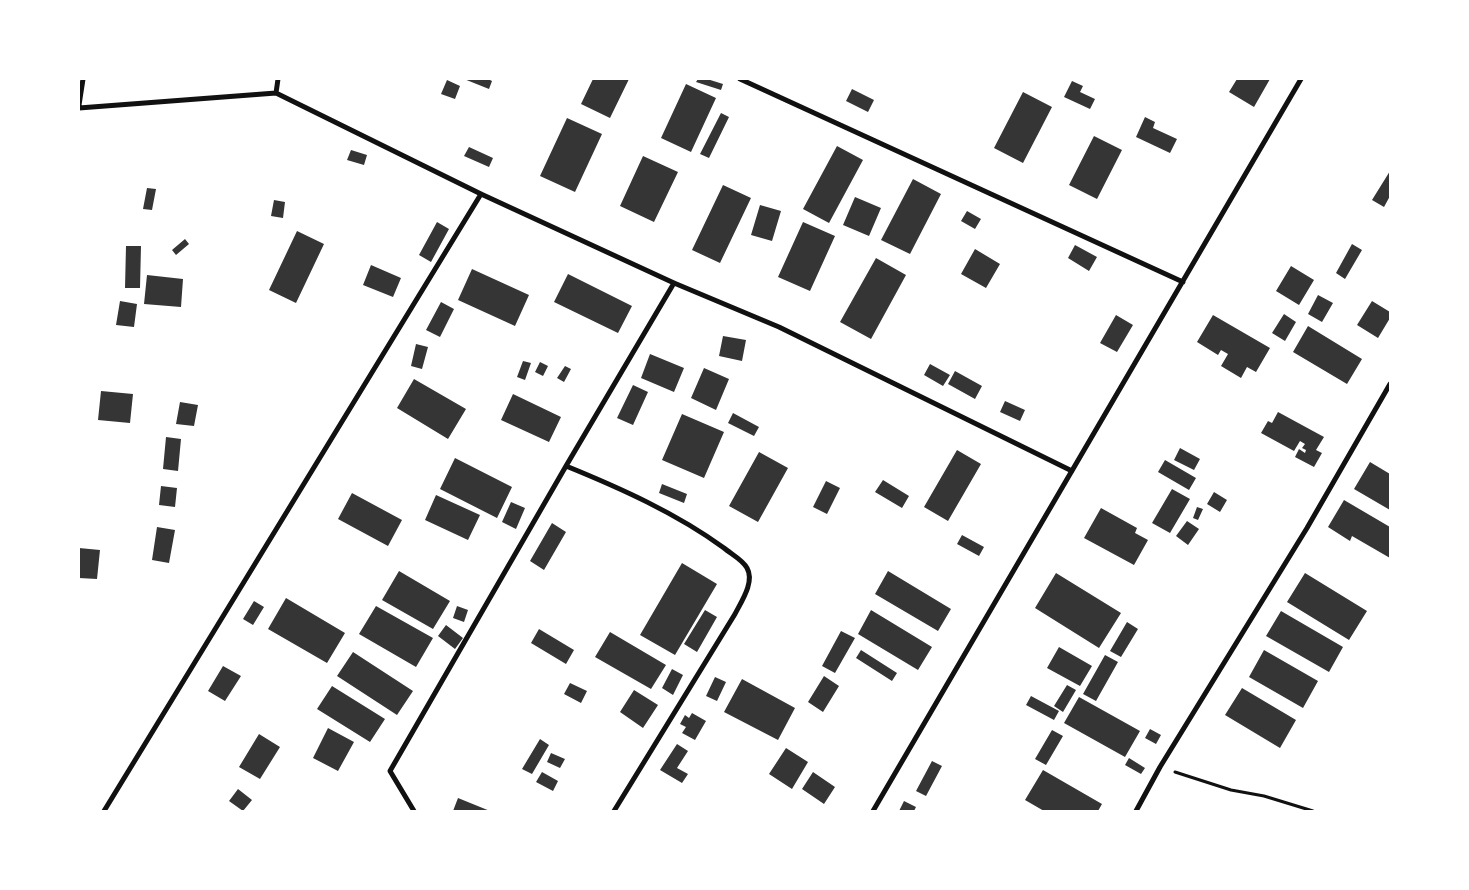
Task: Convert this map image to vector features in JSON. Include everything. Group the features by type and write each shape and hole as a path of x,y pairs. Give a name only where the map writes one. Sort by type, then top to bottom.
{"street":[{"path":"83,79 79,106 276,93 481,194 788,332 1072,471"},
{"path":"276,93 278,79"},
{"path":"740,79 1183,282"},
{"path":"873,811 1302,79"},
{"path":"104,811 481,194"},
{"path":"414,811 390,771 674,282"},
{"path":"1136,811 1160,767 1307,528 1390,384"},
{"path":"566,466 628,491 712,539 738,558 747,568 749,579 746,591 735,614 614,811"}],"path":[{"path":"1160,767 1231,790 1264,796 1313,811"}],"building":[{"path":"464,79 488,79 492,81 489,89"},
{"path":"593,79 629,79 610,118 581,104"},
{"path":"698,79 707,79 723,84 721,90 696,82"},
{"path":"1237,79 1270,79 1254,107 1229,92"},
{"path":"447,80 460,86 455,99 441,94"},
{"path":"1072,81 1083,86 1080,92 1095,99 1090,109 1064,97"},
{"path":"686,84 716,98 691,152 661,138"},
{"path":"852,89 874,100 868,112 846,101"},
{"path":"1023,92 1052,107 1023,163 994,148"},
{"path":"721,113 729,117 709,158 700,154"},
{"path":"1145,117 1155,122 1153,128 1177,139 1170,153 1136,137"},
{"path":"567,118 602,134 575,192 540,176"},
{"path":"1094,136 1122,150 1097,199 1069,185"},
{"path":"837,146 863,160 829,223 803,209"},
{"path":"469,147 493,158 489,167 464,156"},
{"path":"351,150 367,155 364,165 347,160"},
{"path":"643,156 678,172 654,222 620,206"},
{"path":"1390,171 1390,196 1384,207 1372,200"},
{"path":"913,179 941,194 910,254 881,240"},
{"path":"723,185 751,198 720,263 692,250"},
{"path":"147,188 156,189 152,210 143,209"},
{"path":"855,197 881,208 869,236 843,225"},
{"path":"274,200 285,202 283,218 271,216"},
{"path":"760,205 781,211 772,241 751,235"},
{"path":"967,211 981,219 975,229 961,221"},
{"path":"437,222 449,229 431,262 419,255"},
{"path":"803,222 835,236 810,291 778,277"},
{"path":"297,231 324,244 296,303 269,290"},
{"path":"185,239 189,244 176,255 172,250"},
{"path":"1352,244 1362,250 1345,279 1336,273"},
{"path":"1075,245 1097,257 1089,271 1068,258"},
{"path":"126,246 141,246 140,288 125,288"},
{"path":"975,249 1000,264 986,288 961,274"},
{"path":"876,258 906,275 871,339 840,322"},
{"path":"371,265 401,278 393,297 363,285"},
{"path":"1291,266 1314,280 1299,305 1276,291"},
{"path":"472,269 529,295 515,326 458,300"},
{"path":"568,274 632,306 618,333 554,302"},
{"path":"147,275 183,279 181,307 144,304"},
{"path":"1318,295 1333,303 1322,322 1308,314"},
{"path":"120,301 137,304 134,327 116,325"},
{"path":"1372,301 1390,312 1390,318 1378,338 1357,325"},
{"path":"441,302 454,309 440,337 426,330"},
{"path":"1284,314 1296,322 1285,341 1272,333"},
{"path":"1116,315 1133,325 1117,352 1100,343"},
{"path":"1213,315 1270,348 1256,372 1247,367 1241,378 1221,366 1228,354 1221,350 1218,355 1197,342"},
{"path":"1308,326 1362,359 1347,384 1293,352"},
{"path":"723,336 746,340 742,361 719,356"},
{"path":"416,344 428,347 422,369 411,366"},
{"path":"650,354 684,368 674,392 641,378"},
{"path":"523,361 531,363 525,380 517,377"},
{"path":"540,362 548,366 543,376 535,372"},
{"path":"930,364 950,375 943,386 924,375"},
{"path":"565,366 571,369 564,382 557,378"},
{"path":"704,368 729,379 716,410 691,398"},
{"path":"955,371 982,386 975,399 948,384"},
{"path":"414,379 466,409 448,439 397,408"},
{"path":"633,385 648,392 633,425 617,418"},
{"path":"101,391 133,394 130,423 98,420"},
{"path":"513,394 561,417 549,442 501,420"},
{"path":"1005,401 1025,410 1020,421 1000,412"},
{"path":"180,402 198,405 194,426 176,424"},
{"path":"1278,412 1324,437 1316,450 1322,453 1314,467 1295,457 1299,449 1305,453 1306,450 1302,448 1305,444 1300,441 1294,451 1261,433 1268,421 1272,423"},
{"path":"733,413 759,427 754,436 728,423"},
{"path":"682,414 724,432 704,478 662,460"},
{"path":"166,437 181,439 178,471 163,469"},
{"path":"1180,448 1200,459 1194,470 1174,460"},
{"path":"957,450 981,464 948,521 924,507"},
{"path":"759,452 788,468 758,522 729,506"},
{"path":"455,458 512,487 497,518 440,489"},
{"path":"1165,460 1196,478 1189,490 1158,472"},
{"path":"1370,462 1390,474 1390,510 1354,489"},
{"path":"883,480 909,496 902,508 875,492"},
{"path":"826,481 840,488 827,514 813,507"},
{"path":"662,484 687,494 684,503 659,493"},
{"path":"161,486 177,488 175,507 159,505"},
{"path":"1172,489 1190,499 1170,533 1152,523"},
{"path":"1214,492 1227,500 1220,512 1207,504"},
{"path":"352,493 402,520 388,546 338,519"},
{"path":"436,495 480,515 468,540 425,520"},
{"path":"1344,500 1390,527 1390,558 1352,536 1350,541 1328,527"},
{"path":"511,502 525,508 516,529 502,522"},
{"path":"1197,507 1203,509 1198,520 1193,518"},
{"path":"1101,508 1137,528 1135,533 1148,540 1134,565 1084,538"},
{"path":"1187,521 1199,529 1188,545 1176,536"},
{"path":"552,523 566,532 544,570 530,561"},
{"path":"157,527 175,530 169,563 152,560"},
{"path":"962,535 984,547 979,556 957,544"},
{"path":"79,548 100,550 97,579 79,578"},
{"path":"682,563 717,584 675,655 640,635"},
{"path":"399,571 450,601 433,629 382,600"},
{"path":"888,571 951,609 938,631 875,594"},
{"path":"1056,573 1121,613 1099,648 1035,608"},
{"path":"1305,573 1367,611 1349,640 1287,602"},
{"path":"286,598 345,633 327,663 268,629"},
{"path":"254,601 264,607 253,625 243,619"},
{"path":"376,606 433,638 416,667 359,634"},
{"path":"457,606 468,610 464,622 453,618"},
{"path":"705,610 717,617 697,652 684,644"},
{"path":"871,610 932,647 918,670 858,634"},
{"path":"1281,611 1343,647 1329,672 1266,636"},
{"path":"1127,622 1138,629 1121,657 1110,651"},
{"path":"446,625 463,638 455,649 438,636"},
{"path":"539,629 574,650 566,664 531,643"},
{"path":"841,631 855,638 835,673 822,666"},
{"path":"610,632 666,665 651,689 595,657"},
{"path":"1059,647 1092,666 1080,686 1047,668"},
{"path":"861,650 897,673 892,681 856,658"},
{"path":"1264,650 1318,681 1303,708 1249,677"},
{"path":"353,652 413,691 397,715 337,676"},
{"path":"1105,655 1118,662 1096,701 1083,694"},
{"path":"223,666 241,676 225,701 208,691"},
{"path":"672,669 683,675 673,695 662,688"},
{"path":"824,676 839,686 823,712 808,702"},
{"path":"715,677 726,682 717,701 706,696"},
{"path":"742,679 795,708 778,740 724,712"},
{"path":"570,683 587,691 581,703 564,694"},
{"path":"1067,685 1076,690 1063,712 1054,706"},
{"path":"332,686 385,719 370,742 317,709"},
{"path":"1242,688 1296,720 1280,748 1225,715"},
{"path":"634,690 658,705 643,728 620,712"},
{"path":"1031,696 1059,711 1054,720 1026,705"},
{"path":"1079,697 1140,731 1125,757 1064,723"},
{"path":"692,713 706,721 695,740 682,733 686,727 680,724 685,715 689,718"},
{"path":"328,728 354,742 338,771 313,758"},
{"path":"1150,729 1161,735 1156,744 1145,738"},
{"path":"1052,730 1063,736 1046,765 1035,759"},
{"path":"259,734 280,747 260,779 239,767"},
{"path":"540,739 549,745 532,774 522,769"},
{"path":"677,744 688,751 677,768 688,774 682,783 660,770"},
{"path":"786,748 808,762 792,789 769,774"},
{"path":"551,753 565,759 560,768 547,762"},
{"path":"1129,758 1145,768 1141,774 1125,765"},
{"path":"932,761 942,766 926,796 916,791"},
{"path":"1043,770 1102,804 1098,811 1044,811 1025,800"},
{"path":"542,772 558,781 553,791 536,782"},
{"path":"813,772 835,787 824,804 802,789"},
{"path":"238,789 252,800 243,811 229,801"},
{"path":"458,798 490,811 453,811"},
{"path":"904,801 916,807 914,811 899,811"}]}
